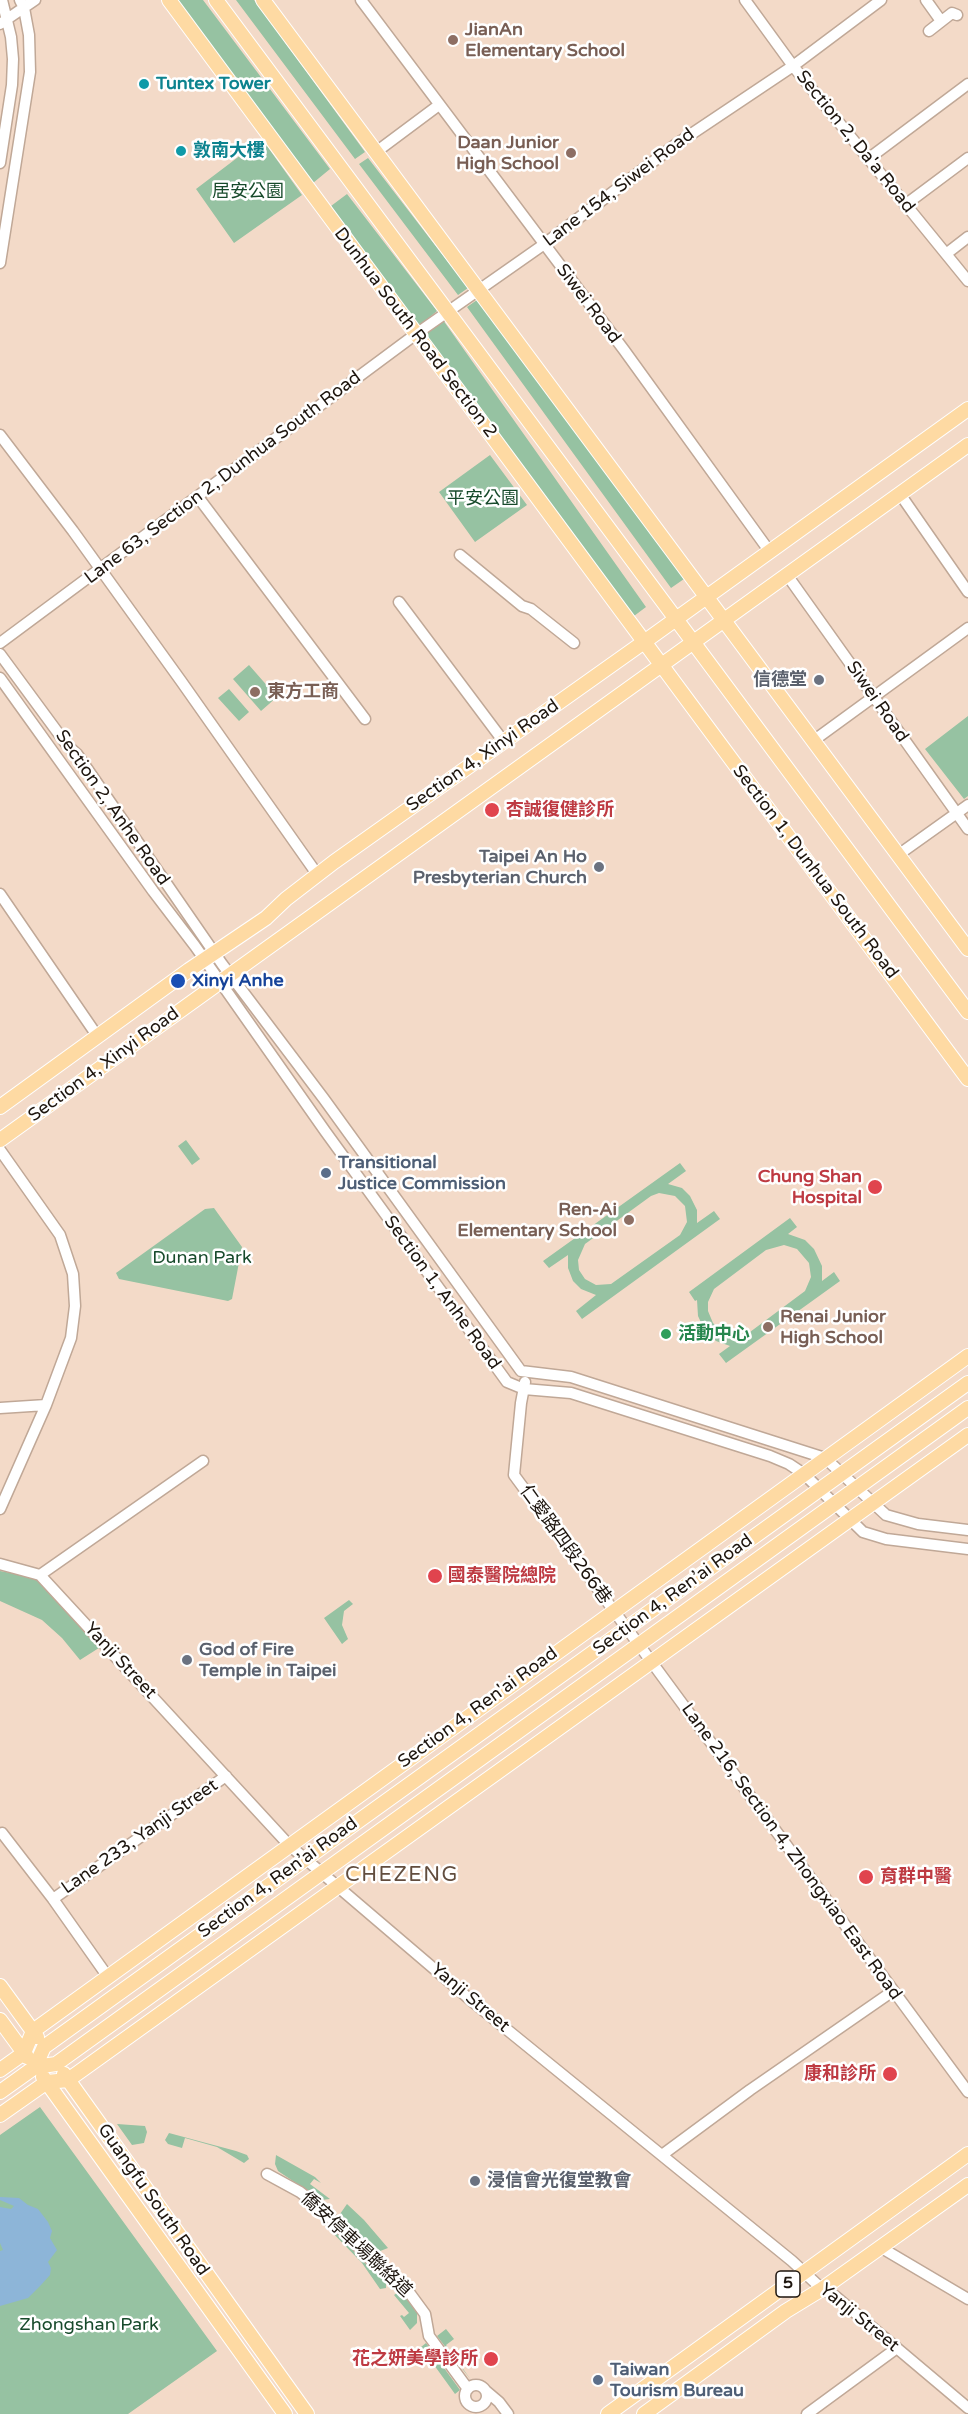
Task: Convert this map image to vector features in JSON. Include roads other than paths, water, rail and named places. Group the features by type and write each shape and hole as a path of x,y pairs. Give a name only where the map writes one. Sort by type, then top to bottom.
{"main road":[{"name":"Dunhua South Road Section 2","path":"169,0 661,665"},
{"name":"Dunhua South Road Section 2","path":"216,0 676,619"},
{"path":"263,0 968,949"},
{"name":"Section 4, Xinyi Road","path":"0,1107 98,1036 217,968 286,899 317,874 968,409"},
{"name":"Section 4, Xinyi Road","path":"0,1140 217,968 661,665 968,445"},
{"path":"676,619 968,1012"},
{"name":"Section 1, Dunhua South Road","path":"661,665 968,1079"},
{"name":"Section 4, Ren'ai Road","path":"33,2031 968,1356"},
{"name":"Section 4, Ren’ai Road","path":"35,2067 44,2047 968,1383"},
{"name":"Section 4, Ren’ai Road","path":"0,2092 35,2067 56,2064 968,1408"},
{"path":"0,2115 46,2082 68,2080 339,1888 968,1435"},
{"name":"Guangfu South Road","path":"0,1986 307,2414"},
{"name":"Guangfu South Road","path":"0,2020 285,2414"},
{"path":"0,2070 24,2053 33,2031"},
{"name":"5","path":"608,2414 968,2154"},
{"name":"5","path":"644,2414 786,2311 822,2289 968,2185"}],"street":[{"path":"0,163 12,85 13,59 4,21 2,0"},
{"path":"4,21 22,4 35,0"},
{"name":"Siwei Road","path":"361,0 624,350 770,552"},
{"name":"Section 2, Da'a Road","path":"745,0 793,66 968,281"},
{"name":"Lane 154, Siwei Road","path":"446,312 543,245 675,145 793,66 881,0"},
{"path":"926,0 941,21"},
{"path":"0,264 30,72 29,34 22,4"},
{"path":"929,30 952,13 957,15"},
{"path":"868,159 968,84"},
{"path":"376,152 439,105"},
{"path":"905,205 968,158"},
{"path":"946,254 968,237"},
{"name":"Lane 63, Section 2, Dunhua South Road","path":"0,644 446,312"},
{"path":"0,435 101,570 317,874"},
{"path":"900,494 968,592"},
{"path":"198,497 365,718"},
{"path":"460,555 522,606 531,609 574,643"},
{"name":"Siwei Road","path":"787,575 968,829"},
{"path":"399,602 504,742"},
{"path":"813,741 968,628"},
{"name":"Section 2, Anhe Road","path":"0,654 67,745 77,754 217,968"},
{"name":"Section 2, Anhe Road","path":"0,678 217,968"},
{"path":"898,855 968,805"},
{"path":"0,894 98,1036"},
{"name":"Section 1, Anhe Road","path":"217,968 324,1099 518,1368 528,1373 572,1377 825,1458 886,1515 918,1524 968,1530"},
{"name":"Section 1, Anhe Road","path":"217,968 507,1382 524,1389 571,1393 770,1456 789,1464 804,1474 863,1532 886,1539 968,1550"},
{"path":"0,1150 55,1226 73,1275 75,1306 71,1338 0,1509"},
{"name":"仁愛路四段266巷","path":"528,1373 514,1475 613,1611"},
{"path":"0,1408 45,1405"},
{"path":"0,1564 40,1575 203,1461"},
{"name":"Yanji Street","path":"40,1575 289,1845 473,2001 822,2289 835,2296 966,2409"},
{"name":"Lane 216, Section 4, Zhongxiao East Road","path":"613,1611 968,2092"},
{"name":"Lane 233, Yanji Street","path":"53,1899 226,1776"},
{"path":"2,1833 53,1899 108,1977"},
{"path":"662,2155 750,2090 893,1991"},
{"name":"僑安停車場聯絡道","path":"267,2174 300,2192 322,2209 374,2263 403,2283 425,2314 429,2336 468,2389"},
{"path":"880,2247 968,2300"},
{"path":"807,2414 897,2349"},
{"path":"486,2391 487,2399 483,2405 471,2409 465,2397 468,2389 477,2385 486,2391 499,2402 508,2414"}],"water":[{"path":"0,2197 19,2198 38,2209 48,2222 52,2231 50,2238 57,2250 48,2262 51,2268 50,2275 28,2298 0,2306 0,2251 3,2250 0,2243 0,2207 11,2209 14,2206 0,2200"}],"place":[{"name":"JianAn Elementary School","path":"453,40"},
{"name":"Tuntex Tower","path":"144,84"},
{"name":"敦南大樓","path":"181,151"},
{"name":"Daan Junior High School","path":"571,153"},
{"name":"信德堂","path":"819,680"},
{"name":"東方工商","path":"255,692"},
{"name":"杏誠復健診所","path":"492,810"},
{"name":"Taipei An Ho Presbyterian Church","path":"599,867"},
{"name":"Xinyi Anhe","path":"178,981"},
{"name":"Transitional Justice Commission","path":"326,1173"},
{"name":"Chung Shan Hospital","path":"875,1187"},
{"name":"Ren-Ai Elementary School","path":"629,1220"},
{"name":"Renai Junior High School","path":"768,1327"},
{"name":"活動中心","path":"666,1334"},
{"name":"國泰醫院總院","path":"435,1576"},
{"name":"God of Fire Temple in Taipei","path":"187,1660"},
{"name":"育群中醫","path":"866,1877"},
{"name":"康和診所","path":"890,2074"},
{"name":"浸信會光復堂教會","path":"475,2181"},
{"name":"花之妍美學診所","path":"491,2359"},
{"name":"Taiwan Tourism Bureau","path":"598,2380"}],"district":[{"name":"CHEZENG","path":"402,1875"}],"park label":[{"name":"居安公園","path":"248,192"},
{"name":"平安公園","path":"483,499"},
{"name":"Dunan Park","path":"202,1258"},
{"name":"Zhongshan Park","path":"89,2325"}]}
